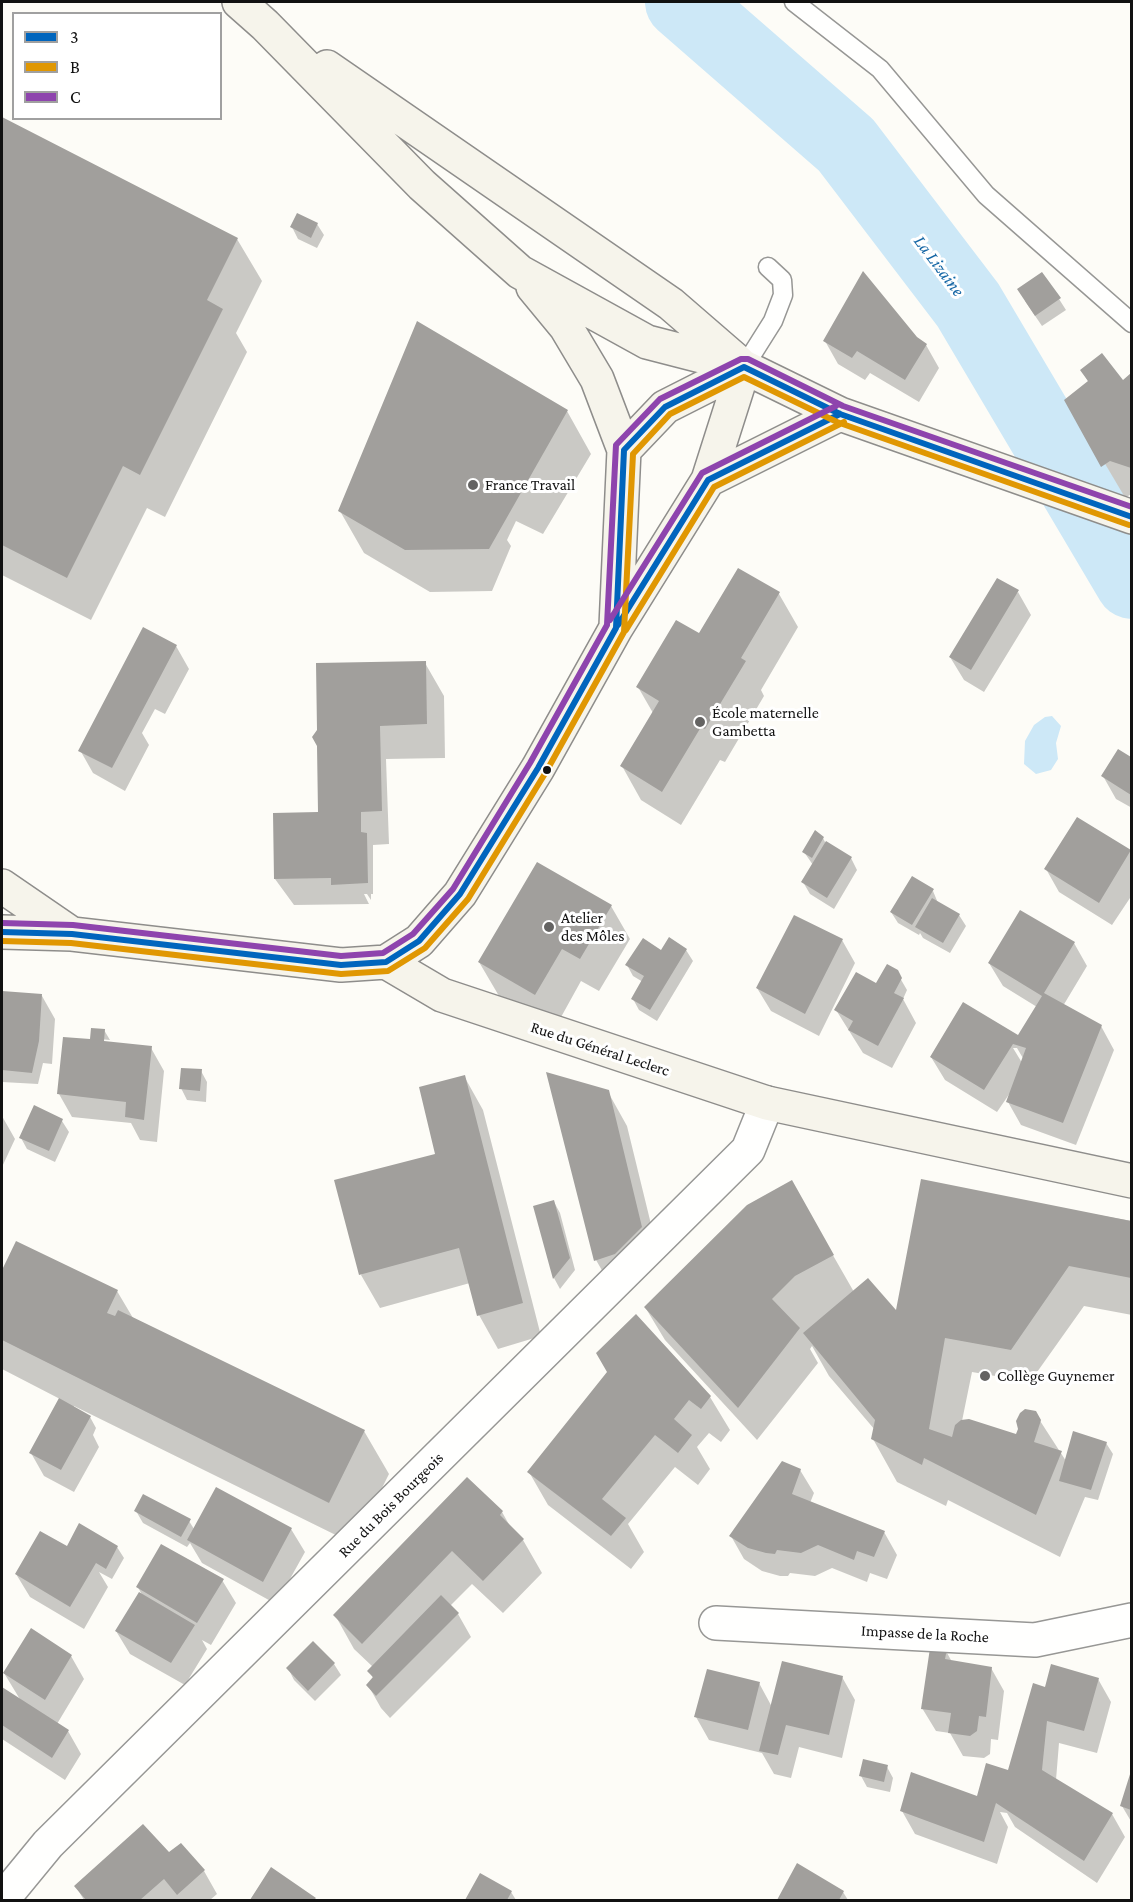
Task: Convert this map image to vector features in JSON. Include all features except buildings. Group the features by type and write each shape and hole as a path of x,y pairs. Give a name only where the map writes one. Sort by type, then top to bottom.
{"street":[{"path":"239,2 266,25 422,185 520,272 566,327 597,379 624,450 616,628"},
{"path":"266,25 671,304 744,367"},
{"path":"520,272 647,342 744,367 840,414 1131,518"},
{"path":"624,450 664,407 744,367"},
{"path":"2,932 72,934 341,966 386,962 419,940 460,894 538,768 616,628 708,480 744,367"},
{"path":"708,480 840,414"},
{"path":"2,886 72,934"},
{"name":"Rue du Général Leclerc","path":"386,962 441,995 767,1103 1131,1181"},
{"name":"Rue du Bois Bourgeois","path":"2,1900 48,1844 748,1150 767,1103"},
{"name":"Impasse de la Roche","path":"716,1623 1035,1640 1131,1620"}],"lane":[{"path":"794,2 880,69 986,195 1131,323"},
{"path":"744,367 773,321 783,295 782,280 768,267"}],"water":[{"path":"1052,716 1061,726 1056,743 1058,759 1051,770 1036,774 1024,764 1025,741 1034,725 1045,717"}],"waterway":[{"name":"La Lizaine","path":"682,2 846,145 968,305 1132,582"}],"transit line":[{"name":"C","path":"2,923 73,925 341,956 383,953 413,934 453,889 530,763 607,625 616,445 660,399 741,359 748,359 843,406 1132,507"},
{"name":"3","path":"2,932 72,934 341,965 386,962 419,941 460,894 538,768 616,628 624,450 665,407 744,367 840,414 1132,517"},
{"name":"B","path":"2,941 71,943 341,974 388,971 425,948 468,899 546,772 624,632 633,454 670,414 744,377 837,422 1129,525"},
{"name":"C","path":"610,620 702,473 836,406"},
{"name":"3","path":"618,625 708,480 840,414"},
{"name":"B","path":"626,630 714,487 844,422"}],"place":[{"name":"France Travail","path":"473,485"},
{"name":"École maternelle Gambetta","path":"700,722"},
{"name":"Atelier des Môles","path":"549,927"},
{"name":"Collège Guynemer","path":"985,1376"}]}
